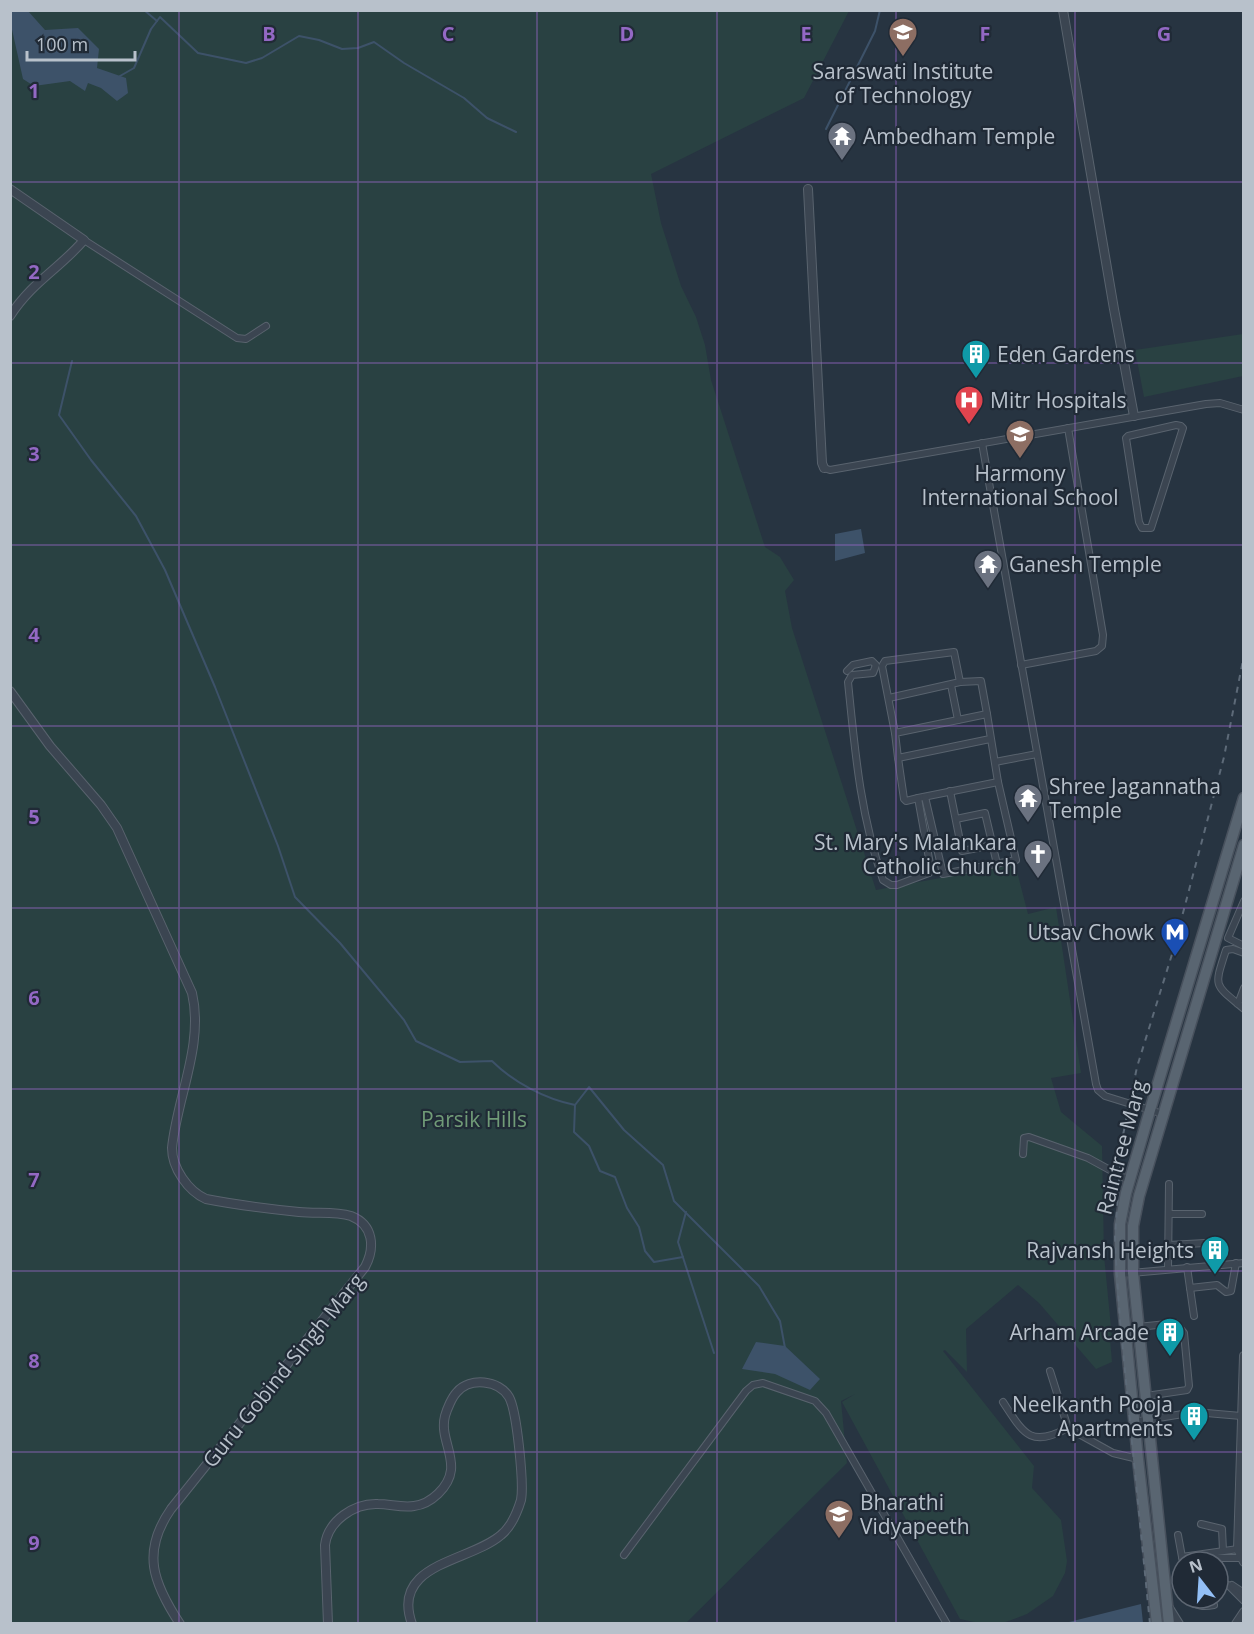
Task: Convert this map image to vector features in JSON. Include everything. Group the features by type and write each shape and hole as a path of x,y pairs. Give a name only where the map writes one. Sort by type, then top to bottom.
{"main road":[{"name":"Raintree Marg","path":"1157,1623 1120,1274 1120,1224 1150,1110 1244,798"},
{"name":"Raintree Marg","path":"1169,1623 1132,1272 1133,1226 1139,1196 1244,845"}],"street":[{"path":"1063,10 1113,309 1134,416"},
{"path":"10,189 84,240 237,338 246,339 266,327"},
{"path":"808,189 824,468 830,470 1213,403 1244,410"},
{"path":"10,316 37,282 84,240"},
{"path":"1181,426 1183,429 1151,528 1142,528 1140,525 1135,490 1126,442 1128,436 1181,426"},
{"path":"1021,665 1095,651 1102,646 1103,635 1068,428"},
{"path":"982,443 1095,1084 1105,1096 1163,1114"},
{"path":"960,681 954,652 885,661 882,666 895,733 904,799 906,801 998,782"},
{"path":"848,671 853,665 872,661 876,665 873,673 852,675 848,682 863,809 873,852 883,880 891,885 904,883 929,873 930,864 922,798"},
{"path":"889,698 960,681 981,681 994,762 1016,860 943,874 922,798"},
{"path":"951,685 958,720"},
{"name":"Guru Gobind Singh Marg","path":"10,692 50,746 101,805 117,828 192,993 195,1005 195,1032 172,1148 174,1161 183,1178 195,1192 206,1199 352,1217 367,1228 372,1241 370,1257 365,1267 171,1509 162,1524 153,1553 153,1570 160,1590 180,1623"},
{"path":"895,733 987,714"},
{"path":"898,758 990,739"},
{"path":"994,762 1037,754"},
{"path":"950,791 962,851 993,845"},
{"path":"956,819 985,813 997,864"},
{"path":"1244,901 1228,938 1244,946"},
{"path":"1244,953 1233,949 1226,951 1217,979 1219,988 1241,1006 1244,988"},
{"path":"1023,1154 1024,1138 1029,1137 1088,1158 1130,1180"},
{"path":"1168,1269 1169,1184"},
{"path":"1169,1214 1202,1214"},
{"path":"1168,1245 1204,1244"},
{"path":"1190,1288 1217,1286 1226,1292 1231,1291 1236,1263"},
{"path":"1120,1274 1244,1263"},
{"path":"1187,1267 1194,1316"},
{"path":"1138,1327 1176,1323 1184,1333 1189,1386 1187,1390 1146,1396"},
{"path":"1242,1560 1238,1549 1241,1521 1243,1433 1241,1416 1244,1356"},
{"path":"1050,1371 1068,1428 1113,1453 1138,1459"},
{"path":"328,1623 325,1545 326,1537 332,1527 338,1519 358,1507 376,1504 416,1506 436,1495 446,1484 451,1472 443,1428 445,1414 457,1392 466,1385 487,1382 501,1387 512,1404 522,1488 518,1508 511,1523 501,1536 444,1563 418,1580 408,1600 412,1623"},
{"path":"624,1555 746,1391 753,1385 763,1383 815,1401 826,1413 946,1623"},
{"path":"1003,1402 1014,1419 1028,1435 1034,1438 1053,1436 1068,1428"},
{"path":"1134,1422 1195,1412 1241,1416"},
{"path":"1202,1524 1222,1529 1223,1550"},
{"path":"1178,1535 1180,1550"},
{"path":"1230,1550 1238,1549"},
{"path":"1230,1583 1244,1593"},
{"path":"1230,1587 1244,1601"},
{"path":"1167,1605 1179,1623"},
{"path":"1236,1623 1244,1612"}],"green space":[{"name":"Parsik Hills","path":"11,11 849,11 804,98 651,174 661,223 681,286 696,317 705,345 711,380 765,547 780,557 794,580 785,591 792,628 876,890 1015,864 1028,914 1056,907 1081,1073 1051,1078 1061,1112 1102,1146 1104,1255 1112,1362 1096,1369 1039,1303 1018,1285 966,1329 967,1372 945,1350 943,1351 1034,1466 1032,1488 1061,1520 1067,1561 1065,1573 1053,1596 1027,1614 1003,1623 979,1623 960,1619 842,1402 855,1394 841,1401 847,1463 686,1623 11,1624"},
{"path":"1243,334 1243,376 1144,397 1135,350"}],"water":[{"path":"10,11 28,11 45,30 78,28 99,49 97,68 126,78 128,93 117,101 101,88 88,83 85,91 70,81 34,86 23,79"},
{"path":"861,529 865,553 835,561 835,534"},
{"path":"756,1342 785,1346 820,1379 810,1390 775,1374 742,1369"},
{"path":"1141,1604 1143,1623 1065,1623"}],"waterway":[{"path":"144,10 157,21"},
{"path":"826,129 875,31 880,10"},
{"path":"120,76 134,68 151,29 160,17 198,53 246,63 262,58 299,36 319,40 342,49 358,48 374,42 404,63 464,98 487,118 516,132"},
{"path":"72,361 59,415 91,460 136,516 165,570 215,687 278,846 295,897 340,943 404,1020 416,1041 460,1062 492,1061 520,1083 541,1094 575,1105 589,1087 624,1130 663,1165 674,1201 759,1286 780,1321 785,1348"},
{"path":"575,1105 574,1132 589,1146 600,1171 615,1177 627,1208 639,1227 645,1251 654,1262 683,1257"},
{"path":"686,1212 678,1242 714,1353"}],"railway":[{"path":"1150,1624 1116,1260 1115,1237 1122,1140 1137,1067 1173,951 1224,757 1244,655"}],"place":[{"name":"Saraswati Institute of Technology","path":"903,58"},
{"name":"Ambedham Temple","path":"842,162"},
{"name":"Eden Gardens","path":"976,380"},
{"name":"Mitr Hospitals","path":"969,426"},
{"name":"Harmony International School","path":"1020,460"},
{"name":"Ganesh Temple","path":"988,590"},
{"name":"Shree Jagannatha Temple","path":"1028,824"},
{"name":"St. Mary's Malankara Catholic Church","path":"1038,880"},
{"name":"Utsav Chowk","path":"1175,958"},
{"name":"Rajvansh Heights","path":"1215,1276"},
{"name":"Arham Arcade","path":"1170,1358"},
{"name":"Neelkanth Pooja Apartments","path":"1194,1442"},
{"name":"Bharathi Vidyapeeth","path":"839,1540"}]}
